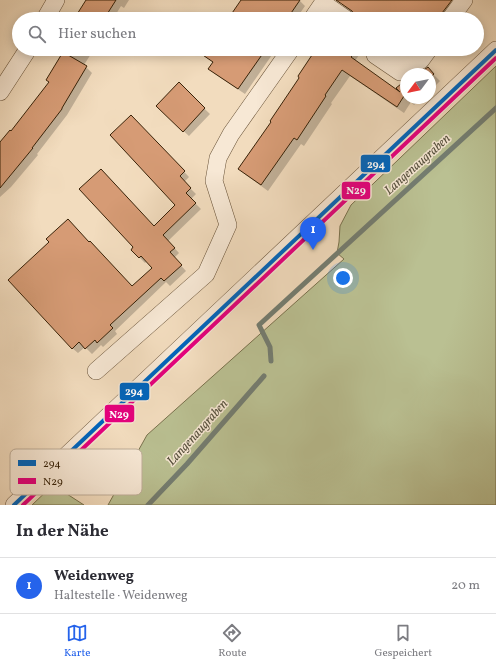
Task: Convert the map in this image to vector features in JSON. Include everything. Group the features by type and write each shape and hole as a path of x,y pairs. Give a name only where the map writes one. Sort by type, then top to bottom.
{"street":[{"path":"455,12 464,0"},
{"path":"317,12 324,2 337,12"},
{"path":"73,449 496,50"},
{"path":"0,92 23,56"},
{"path":"96,371 206,274 228,226 214,181 218,158 231,134 286,56"},
{"path":"376,56 400,72 421,60 424,56"},
{"path":"402,56 414,64"},
{"path":"14,505 25,495"}],"green space":[{"path":"496,66 496,505 108,505 114,495 142,495 142,449 139,449 147,435 344,259 337,253 340,226 351,205"},
{"path":"42,495 68,495 84,505 32,505"}],"building":[{"path":"86,0 116,0 108,12 78,12"},
{"path":"241,0 300,0 292,12 233,12"},
{"path":"336,0 452,0 443,12 352,11"},
{"path":"61,56 70,56 87,66 62,109 33,148 0,188 0,142 10,130 11,131 49,82 46,80"},
{"path":"204,56 261,56 238,89 208,69 213,62"},
{"path":"311,56 352,56 351,57 400,92 400,102 397,107 342,70 297,140 294,138 261,185 238,169 271,122 270,121 299,78 298,76"},
{"path":"179,82 205,108 183,132 156,106"},
{"path":"400,85 400,92 396,88"},
{"path":"131,115 185,171 180,176 191,188 186,193 196,203 163,235 175,248 170,252 182,265 164,281 161,278 110,325 113,328 97,343 95,340 85,349 79,342 72,349 8,280 49,242 46,239 68,219 132,286 152,268 141,256 139,258 131,250 133,247 79,189 101,169 154,226 175,205 110,135"}],"waterway":[{"name":"Langenaugraben","path":"271,361 270,347 259,325 496,108"},
{"name":"Langenaugraben","path":"148,505 187,464 264,376"}],"transit line":[{"name":"294","path":"73,449 496,50"},
{"name":"N29","path":"82,449 496,58"},
{"name":"294","path":"14,505 25,495"},
{"name":"N29","path":"23,505 34,495"}],"place":[{"name":"Weidenweg","path":"313,250"}]}
